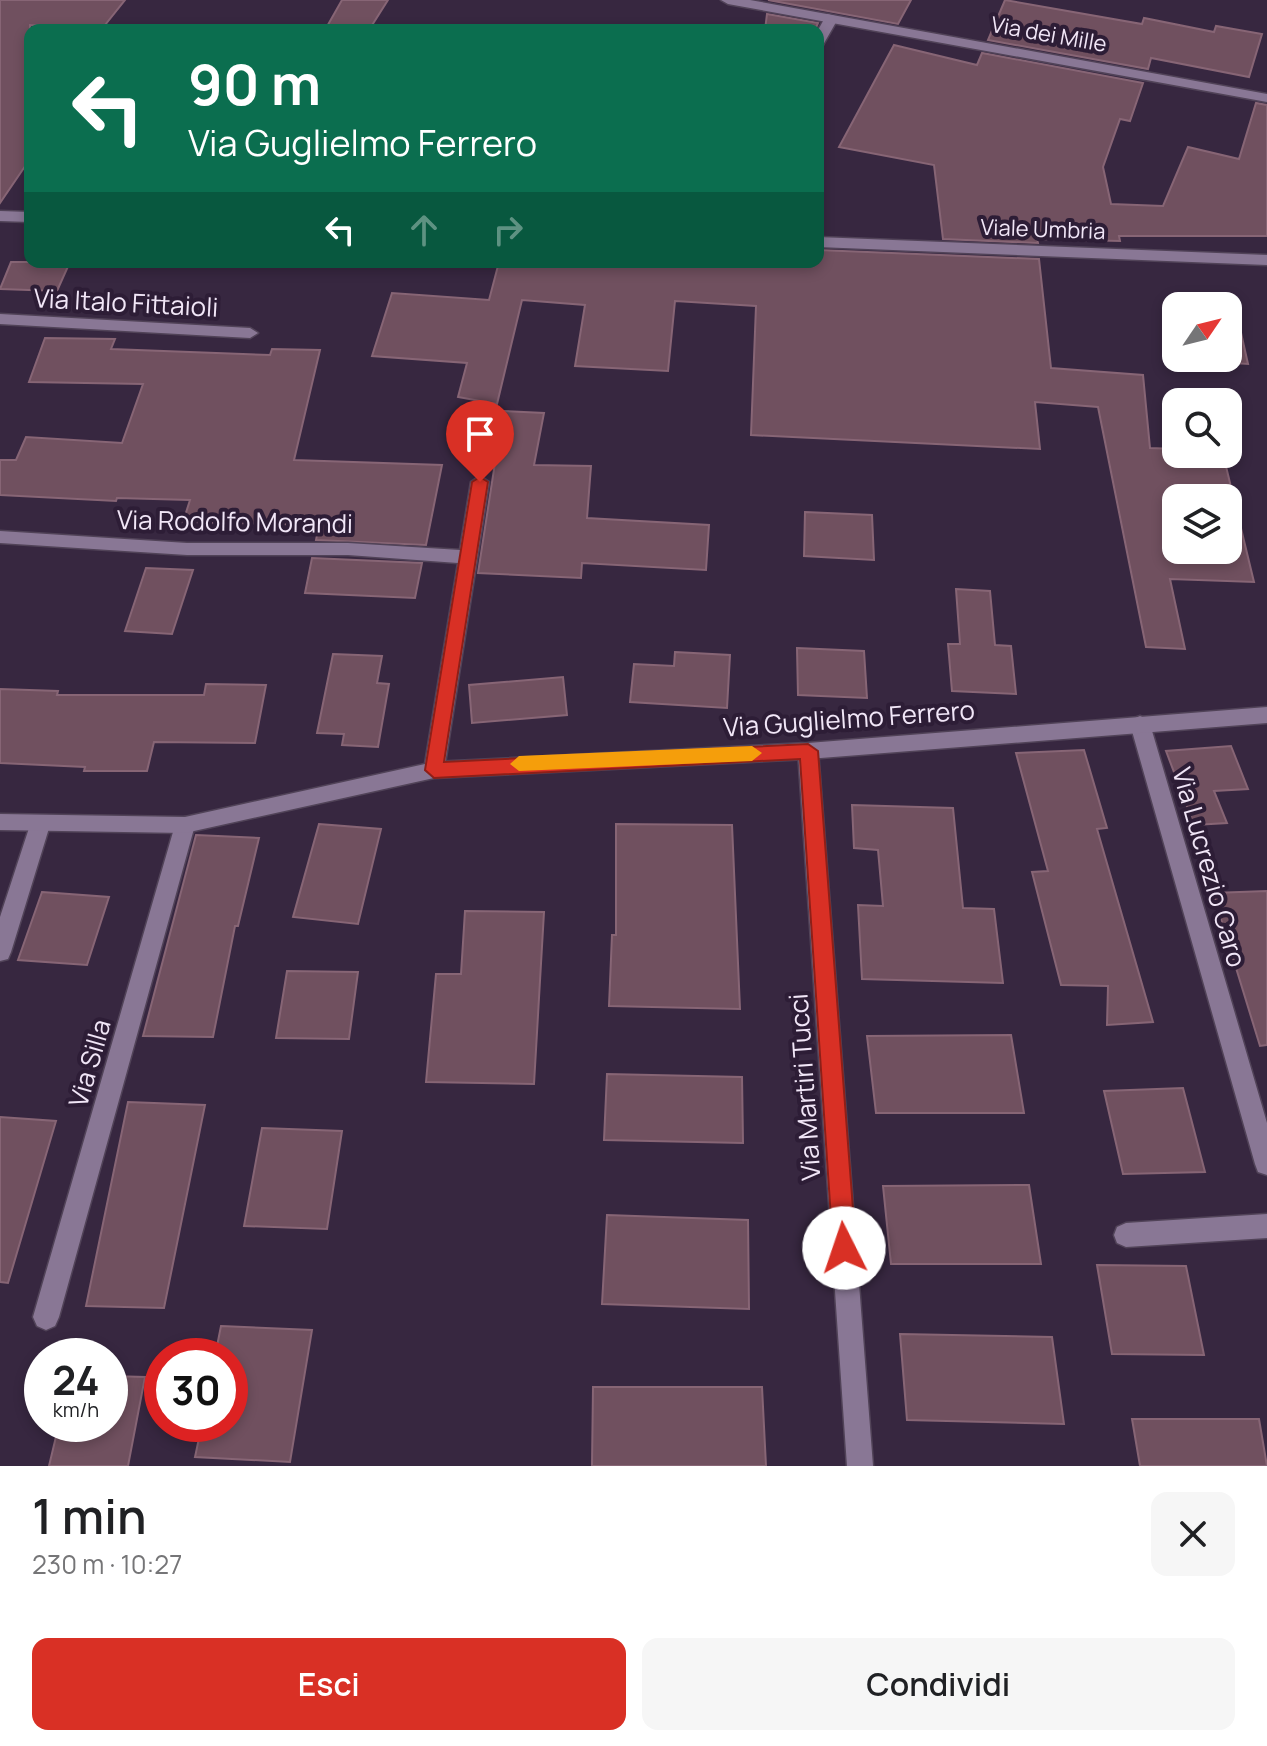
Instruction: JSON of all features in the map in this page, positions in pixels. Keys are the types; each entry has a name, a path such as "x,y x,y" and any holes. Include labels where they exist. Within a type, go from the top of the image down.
{"street":[{"name":"Via dei Mille","path":"728,0 1267,98"},
{"path":"824,31 832,17"},
{"path":"2,220 24,218"},
{"name":"Viale Umbria","path":"824,242 1267,260"},
{"name":"Via Italo Fittaioli","path":"0,319 250,333"},
{"path":"434,770 480,482"},
{"name":"Via Rodolfo Morandi","path":"0,537 187,549 348,549 468,557"},
{"name":"Via Guglielmo Ferrero","path":"0,822 185,825 434,770 808,751 1267,715"},
{"name":"Via Lucrezio Caro","path":"1140,724 1267,1164"},
{"name":"Via Martiri Tucci","path":"808,751 860,1466"},
{"path":"0,952 40,825"},
{"name":"Via Silla","path":"46,1317 185,825"},
{"path":"1126,1235 1267,1226"}],"building":[{"path":"0,0 125,0 106,24 24,24 24,168 0,203"},
{"path":"342,0 388,0 373,24 328,24"},
{"path":"768,0 911,0 898,24"},
{"path":"1005,0 1142,24 1144,18 1214,32 1216,26 1262,34 1249,77 1151,58 1148,69 988,40"},
{"path":"767,14 818,23 818,24 766,24"},
{"path":"894,45 977,65 982,53 1143,83 1130,121 1120,119 1103,167 1111,204 1163,206 1188,147 1239,159 1256,103 1267,105 1267,236 1119,236 1120,241 1037,239 1038,243 943,239 934,165 839,147"},
{"path":"824,250 1039,259 1051,368 1143,375 1150,448 1162,448 1162,468 1226,468 1230,484 1162,484 1162,564 1242,564 1242,532 1254,582 1170,579 1185,649 1146,647 1098,407 1035,402 1040,449 751,435 756,306 675,301 668,371 575,366 585,305 522,300 497,404 458,397 467,363 372,356 392,293 489,300 497,268 824,268"},
{"path":"11,262 24,262 24,268 67,268 57,291 0,289"},
{"path":"1242,337 1248,364 1242,364"},
{"path":"45,338 115,339 111,349 270,355 272,349 320,350 294,460 442,465 426,545 316,540 319,525 183,522 190,500 117,498 116,501 0,495 0,460 16,460 26,437 122,443 143,384 29,382"},
{"path":"503,411 544,413 534,465 591,466 587,518 709,525 706,570 582,563 581,578 478,573"},
{"path":"805,512 872,515 874,560 804,556"},
{"path":"312,558 422,563 415,598 305,593"},
{"path":"146,568 193,570 172,634 125,631"},
{"path":"956,589 990,591 995,645 1011,646 1016,694 952,691 948,644 960,644"},
{"path":"797,648 864,651 867,698 798,695"},
{"path":"675,652 730,655 727,708 630,702 634,664 674,666"},
{"path":"333,654 382,656 377,683 389,684 378,747 342,745 344,734 317,733"},
{"path":"563,677 567,715 472,723 469,685"},
{"path":"206,684 266,685 255,743 154,742 147,771 84,771 85,767 0,763 0,689 58,691 57,695 204,695"},
{"path":"1231,746 1248,789 1214,791 1227,823 1194,825 1166,751"},
{"path":"1084,750 1107,828 1097,829 1153,1022 1107,1025 1108,986 1061,985 1032,872 1048,871 1016,753"},
{"path":"852,805 953,808 963,908 994,909 1003,983 862,979 858,905 883,906 878,850 854,848"},
{"path":"319,824 381,829 358,924 293,917"},
{"path":"616,824 732,825 740,1009 609,1006 612,935 616,935"},
{"path":"196,835 259,838 238,926 235,926 213,1037 143,1036"},
{"path":"1267,891 1267,1045 1260,1046 1213,893"},
{"path":"42,892 109,897 87,965 18,960"},
{"path":"465,911 544,912 534,1084 426,1082 436,974 461,974"},
{"path":"287,971 358,972 349,1039 276,1038"},
{"path":"1011,1035 1024,1113 876,1113 867,1036"},
{"path":"607,1074 742,1077 743,1143 604,1140"},
{"path":"1183,1088 1205,1172 1123,1174 1104,1091"},
{"path":"128,1102 205,1105 164,1308 86,1306"},
{"path":"0,1117 56,1121 8,1283 0,1282"},
{"path":"262,1128 342,1131 327,1229 244,1226"},
{"path":"1029,1185 1041,1264 891,1264 883,1186"},
{"path":"607,1215 748,1220 749,1309 602,1304"},
{"path":"1097,1265 1186,1266 1204,1355 1112,1354"},
{"path":"221,1326 312,1330 290,1462 195,1457 198,1442 248,1442 248,1338 219,1338"},
{"path":"900,1334 1052,1337 1064,1424 907,1420"},
{"path":"128,1377 144,1377 128,1466 49,1466 55,1442 128,1442"},
{"path":"593,1387 762,1387 766,1466 592,1466"},
{"path":"1132,1419 1259,1419 1267,1466 1140,1466"}],"slow traffic":[{"path":"519,764 752,753"}],"route":[{"path":"480,482 434,770 503,764 808,751 844,1248"}]}
